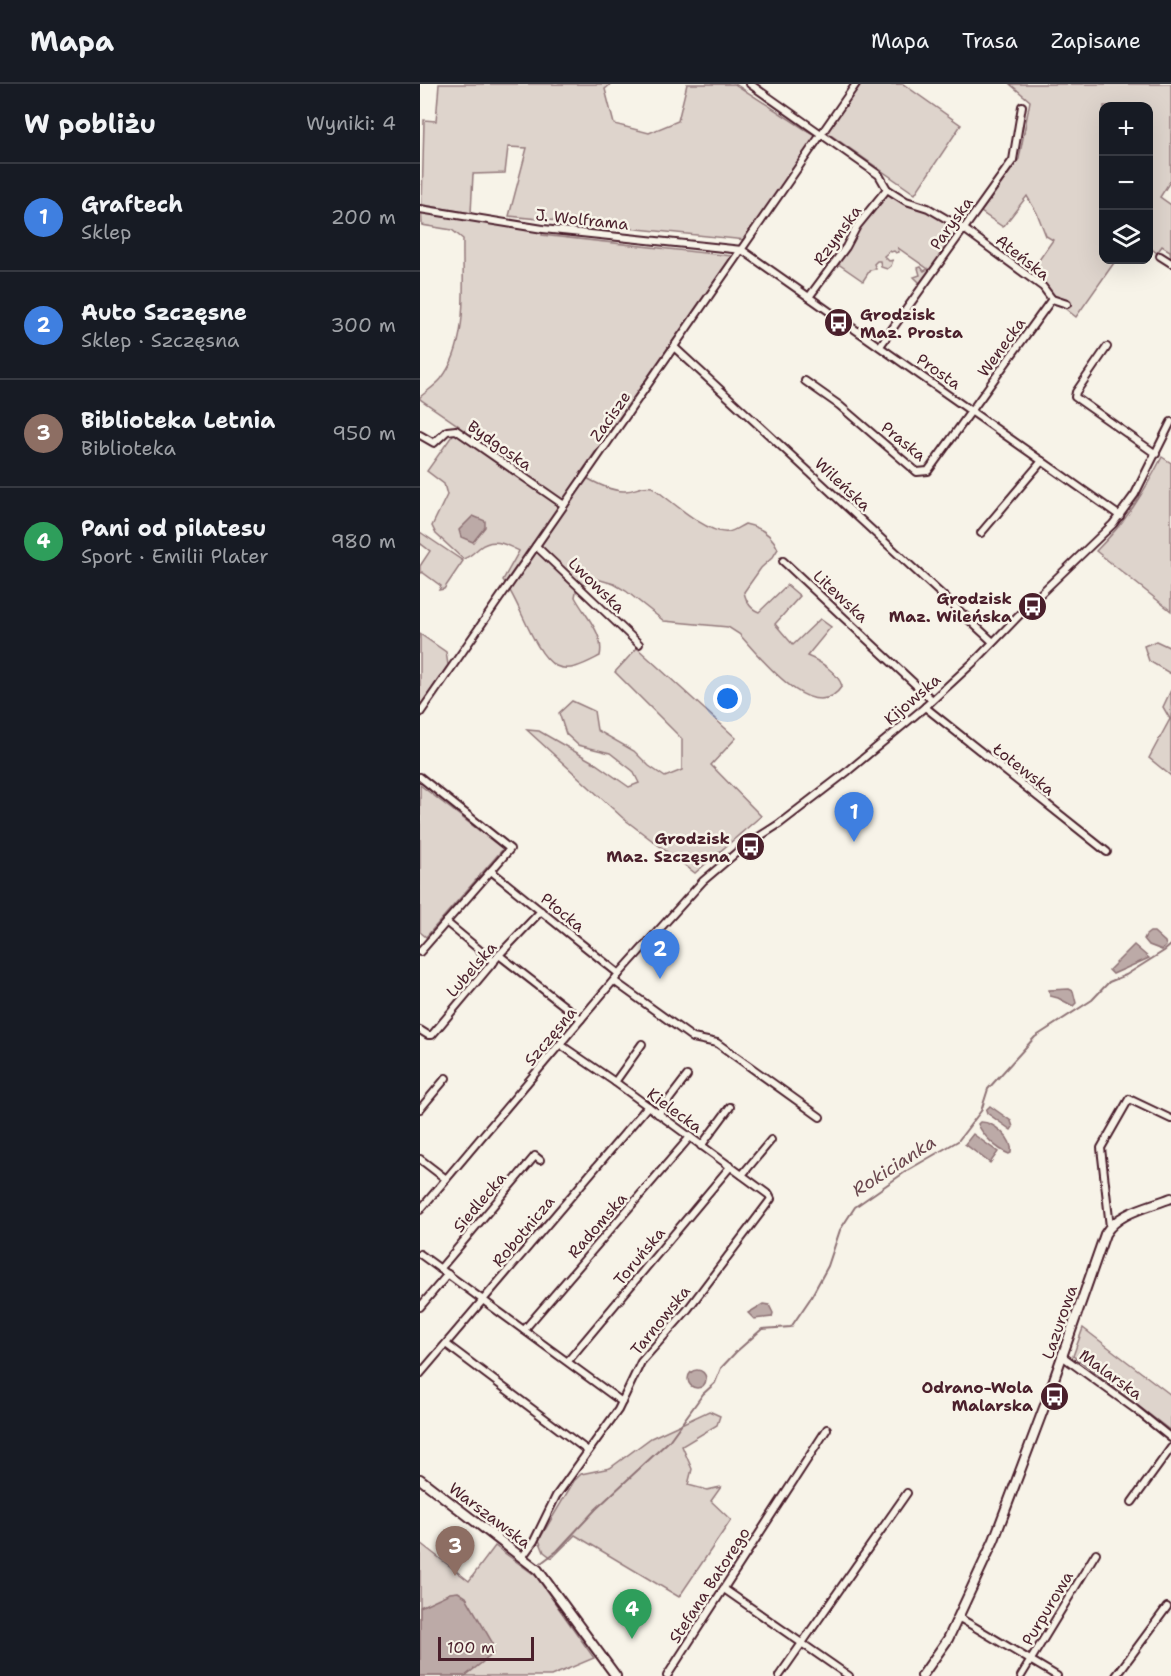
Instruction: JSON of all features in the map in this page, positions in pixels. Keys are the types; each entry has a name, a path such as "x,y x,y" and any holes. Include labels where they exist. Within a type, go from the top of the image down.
{"street":[{"path":"750,84 879,175 887,189"},
{"name":"Zacisze","path":"420,713 856,84"},
{"name":"Paryska","path":"880,346 1013,160 1022,106"},
{"name":"Ateńska","path":"887,189 906,201 928,208 964,229 1042,287 1052,299 1067,304"},
{"name":"Rzymska","path":"809,297 846,247 857,226 887,189"},
{"name":"J. Wolframa","path":"420,209 543,229 742,250"},
{"name":"Prosta","path":"742,250 1120,516"},
{"path":"1160,256 1171,263"},
{"name":"Wenecka","path":"972,411 1052,299"},
{"name":"Wileńska","path":"675,347 993,642"},
{"path":"1107,347 1076,392 1075,397 1156,454"},
{"name":"Praska","path":"805,381 839,405 917,472 928,471 972,411"},
{"name":"Kijowska","path":"703,881 744,847 779,824 848,771 925,707 993,642 1120,516 1135,495 1171,422"},
{"name":"Bydgoska","path":"420,435 434,443 447,431 456,430 564,505"},
{"path":"981,533 1042,461"},
{"name":"Lwowska","path":"536,546 639,644"},
{"name":"Litewska","path":"783,561 932,700"},
{"name":"Łotewska","path":"925,707 1107,852"},
{"path":"420,777 510,849 420,952"},
{"name":"Płocka","path":"491,871 619,974"},
{"name":"Szczęsna","path":"420,1210 619,974 703,881"},
{"name":"Lubelska","path":"420,1030 432,1035 499,955 541,911"},
{"path":"446,922 494,962"},
{"path":"499,955 581,1019"},
{"path":"614,981 693,1038 717,1043 820,1117"},
{"path":"615,1082 642,1044"},
{"name":"Kielecka","path":"561,1045 770,1195 771,1199"},
{"path":"658,1114 687,1076"},
{"path":"420,1109 446,1078"},
{"path":"1171,1119 1129,1099 1101,1148 1110,1227 1130,1214 1171,1198"},
{"name":"Robotnicza","path":"420,1374 648,1106"},
{"path":"701,1146 730,1107"},
{"name":"Radomska","path":"525,1330 690,1137"},
{"path":"742,1175 771,1140"},
{"name":"Siedlecka","path":"440,1269 535,1156 540,1160"},
{"path":"420,1159 446,1179"},
{"name":"Toruńska","path":"568,1361 730,1167"},
{"name":"Tarnowska","path":"523,1556 534,1541 556,1496 617,1412 646,1356 688,1309 771,1199"},
{"name":"Lazurowa","path":"922,1676 943,1647 957,1620 1010,1502 1102,1241 1110,1227"},
{"path":"420,1254 622,1402"},
{"path":"420,1307 448,1274"},
{"path":"446,1344 588,1451"},
{"name":"Malarska","path":"1062,1356 1171,1438"},
{"name":"Stefana Batorego","path":"667,1676 827,1428"},
{"path":"1132,1502 1171,1448"},
{"name":"Warszawska","path":"420,1479 523,1556 543,1575 616,1676"},
{"path":"778,1676 907,1493"},
{"name":"Purpurowa","path":"1021,1676 1096,1553"},
{"path":"724,1589 849,1676"},
{"path":"1116,1676 1167,1607"},
{"path":"957,1620 1056,1676"}],"shaded area":[{"path":"439,84 611,84 605,89 614,124 649,133 678,121 687,84 735,84 817,137 746,240 509,216 527,148 508,147 505,173 473,174 471,213 422,205 424,120 436,121"},
{"path":"857,84 903,84 961,125 915,194 825,131"},
{"path":"1010,84 1171,84 1171,180 1160,197 1171,205 1171,258 1170,251 1162,246 1157,253 1153,250 1153,102 1099,102 1099,264 1113,264 1076,317 1062,306 1032,270 1053,240 1046,236 1027,196 1003,227 981,212 1019,159 1030,101"},
{"path":"890,193 956,225 956,235 918,285 919,282 914,277 920,275 918,268 921,267 924,271 928,269 898,248 899,252 890,251 884,256 889,261 893,260 891,266 887,269 881,267 880,261 877,261 874,264 876,269 870,270 863,281 837,263 869,214"},
{"path":"421,209 543,229 542,235 732,256 580,474 601,486 618,491 652,487 710,528 728,532 745,524 756,527 769,535 778,549 744,592 746,598 751,607 759,612 787,585 800,596 775,624 793,645 820,619 831,627 807,656 828,668 840,681 842,686 830,697 817,699 802,694 787,684 739,634 728,627 664,621 626,591 614,584 597,579 577,587 575,597 600,640 600,656 573,667 556,666 541,651 503,580 519,551 494,542 484,545 463,559 436,534 432,526 447,495 444,484 427,471 459,426 420,397 441,379 457,348 462,312 463,239 452,230 422,225"},
{"path":"1162,457 1171,463 1171,611 1096,551 1117,529 1133,507"},
{"path":"473,516 485,521 485,527 473,542 461,537 459,530"},
{"path":"420,532 463,561 444,589 439,590 441,586 422,572 420,574 420,566 430,551 421,544 420,546"},
{"path":"420,634 446,652 448,665 420,706"},
{"path":"1156,641 1171,648 1171,674 1149,661 1144,646"},
{"path":"637,648 736,738 711,765 761,816 695,873 624,819 527,730 539,731 593,762 629,787 639,783 633,771 610,753 578,745 566,734 559,713 572,701 594,711 597,730 634,751 649,766 665,777 682,770 682,739 615,672"},
{"path":"1171,690 1171,776 1149,758 1170,719 1163,707"},
{"path":"420,785 503,849 426,937 420,932"},
{"path":"1150,932 1154,932 1165,942 1166,946 1162,950 1149,945 1144,939"},
{"path":"1134,945 1149,958 1113,974 1109,970"},
{"path":"1069,989 1073,991 1076,1003 1073,1006 1050,996 1049,990"},
{"path":"990,1106 1011,1121 1013,1127 1011,1130 987,1113 986,1110"},
{"path":"980,1122 991,1124 1002,1132 1009,1142 1011,1153 1004,1152 991,1142 980,1129 978,1124"},
{"path":"973,1134 998,1152 990,1163 965,1144"},
{"path":"763,1304 769,1305 773,1313 772,1317 754,1319 748,1313"},
{"path":"1083,1328 1171,1395 1171,1431 1073,1356"},
{"path":"697,1370 703,1373 706,1379 703,1385 697,1388 691,1385 688,1379 691,1373"},
{"path":"709,1411 720,1416 717,1425 682,1446 692,1469 688,1485 707,1490 721,1487 711,1501 731,1520 679,1597 575,1535 552,1558 544,1552 539,1540 574,1481 581,1474 610,1468 651,1438"},
{"path":"420,1543 469,1581 495,1546 536,1576 594,1658 551,1676 420,1676"},
{"path":"458,1592 466,1597 492,1642 493,1654 465,1676 420,1676 420,1607 450,1593"}],"waterway":[{"name":"Rokicianka","path":"541,1563 557,1551 596,1509 669,1441 703,1394 715,1383 721,1368 736,1352 762,1329 791,1327 828,1266 840,1230 855,1207 908,1170 958,1141 981,1111 988,1089 1035,1037 1092,1000 1109,982 1126,975 1171,945"}],"place":[{"name":"Grodzisk Maz. Prosta","path":"839,323"},
{"name":"Grodzisk Maz. Wileńska","path":"1033,607"},
{"name":"Graftech","path":"854,842"},
{"name":"Grodzisk Maz. Szczęsna","path":"751,847"},
{"name":"Auto Szczęsne","path":"660,979"},
{"name":"Odrano-Wola Malarska","path":"1054,1396"},
{"name":"Biblioteka Letnia","path":"455,1576"},
{"name":"Pani od pilatesu","path":"632,1639"}]}
